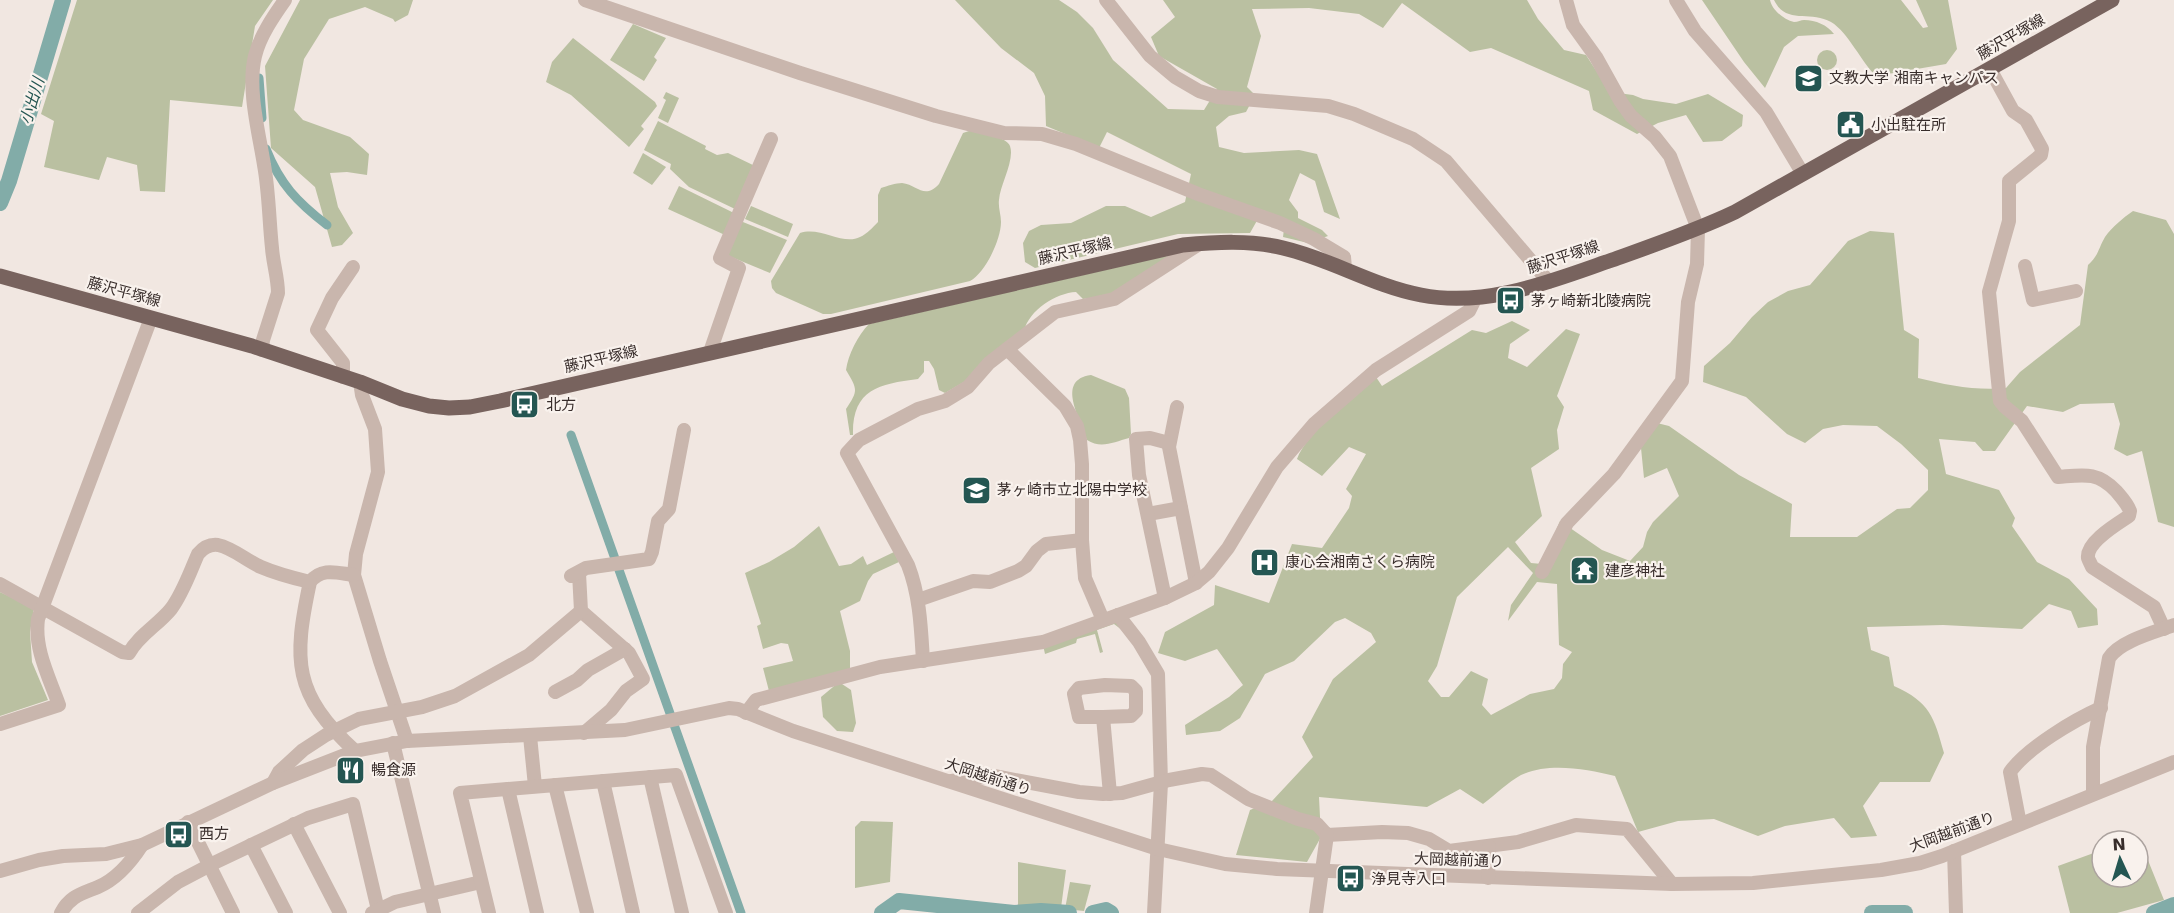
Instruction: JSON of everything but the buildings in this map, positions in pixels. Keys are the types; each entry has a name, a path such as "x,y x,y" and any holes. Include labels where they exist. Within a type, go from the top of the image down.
{"main road":[{"name":"藤沢平塚線","path":"0,276 262,350 360,382 402,399 449,408 470,406 1172,247 1199,244 1244,243 1283,248 1345,268 1397,290 1415,294 1476,297 1515,292 1698,230 1735,212 2112,0"}],"street":[{"path":"262,350 278,286 272,251 265,167 258,136 253,72 254,58 259,43 285,0"},
{"path":"585,0 936,116 1004,133 1042,134 1076,144 1306,235 1344,256 1345,268"},
{"path":"1106,0 1150,56 1175,77 1199,91 1218,97 1328,106 1354,114 1413,139 1446,161 1549,282"},
{"path":"1542,572 1567,523 1614,474 1682,381 1688,302 1697,264 1698,230 1670,156 1655,137 1631,116 1621,102 1596,57 1574,25 1566,0"},
{"path":"1676,0 1695,31 1766,112 1803,174"},
{"path":"1990,69 2013,111 2026,120 2042,149 2041,154 2009,181 2009,221 1989,292 2000,400 2022,421 2058,477 2088,474 2099,477 2109,484 2128,505 2129,516 2096,540 2089,550 2088,557 2092,567 2154,607 2169,627 2122,646 2113,651 2109,658 2093,747 2093,794"},
{"path":"710,352 739,268 720,258 771,138"},
{"path":"923,661 918,600 908,565 847,453 860,440 918,409 945,401 968,387 988,363 1054,312 1114,299 1199,244"},
{"path":"2025,266 2033,300 2076,291"},
{"path":"343,377 343,363 316,330 332,298 353,267"},
{"path":"746,712 756,700 856,673 1043,642 1165,598 1196,583 1209,572 1228,548 1277,467 1314,424 1376,370 1469,311 1476,297"},
{"path":"0,724 59,705 38,644 36,632 41,606 151,318"},
{"path":"1006,349 1065,406 1077,426 1082,464 1082,540 1085,578 1103,620"},
{"path":"360,382 362,395 375,429 378,472 356,554 354,575 397,712 400,742 434,913"},
{"path":"1177,406 1169,443 1196,583"},
{"path":"584,733 611,710 626,692 643,679 625,648 581,611 575,574 586,568 649,559 658,521 669,509 684,430"},
{"path":"1165,598 1139,475 1136,439 1150,438 1169,443"},
{"path":"1148,514 1181,507"},
{"path":"918,600 973,581 990,582 1018,571 1026,566 1037,551 1046,544 1082,540"},
{"path":"0,584 122,652 129,652 134,644 170,610 181,594 202,549 219,545 260,566 310,582"},
{"path":"354,575 328,571 321,573 310,582 300,625 302,672 309,695 334,731 355,751"},
{"path":"273,783 279,772 303,750 334,731 359,719 397,712 454,696 474,687 529,655 581,611"},
{"path":"1118,615 1139,642 1158,674 1161,783 1154,913"},
{"path":"555,692 625,648"},
{"path":"1131,686 1136,691 1136,711 1131,716 1103,717 1079,717 1074,694 1079,687 1131,686"},
{"name":"大岡越前通り","path":"0,871 39,860 63,856 106,854 141,845 273,783 355,751 400,742 625,730 729,708 746,712 793,731 1158,849 1224,864 1277,869 1488,878 1671,884 1753,883 1881,870 1920,863 1954,851 2174,762"},
{"path":"2020,824 2010,772 2014,766 2080,717 2101,708"},
{"path":"1103,717 1110,794"},
{"path":"530,736 536,786"},
{"path":"949,782 994,776 1078,792 1110,794 1169,780 1202,774 1211,775 1248,799 1317,824 1327,835"},
{"path":"489,913 460,793 676,775 726,913"},
{"path":"650,777 682,913"},
{"path":"603,781 633,913"},
{"path":"555,785 586,913"},
{"path":"508,789 537,913"},
{"path":"138,913 178,882 209,866 294,824 353,804 375,911 395,902 482,882"},
{"path":"188,822 230,912"},
{"path":"294,824 340,913"},
{"path":"1327,835 1408,833 1429,839 1449,851 1518,842 1576,825 1627,829 1671,884"},
{"path":"1316,913 1327,835"},
{"path":"61,913 74,896 99,887 127,866 141,845"},
{"path":"251,845 286,913"},
{"path":"1488,878 1489,846"},
{"path":"1954,851 1956,913"}],"green space":[{"path":"77,0 273,0 255,26 242,107 170,100 165,192 140,191 137,165 107,157 99,180 44,167 54,121 41,114"},
{"path":"300,0 413,0 408,15 395,22 365,7 329,19 304,59 294,110 303,120 350,137 369,154 367,175 347,172 330,173 338,207 353,233 342,245 332,247 315,187 271,148 265,66"},
{"path":"955,0 1059,0 1077,12 1093,28 1113,60 1168,109 1204,110 1217,89 1159,56 1151,37 1175,17 1163,0 1527,0 1538,19 1564,50 1586,55 1610,92 1676,104 1708,94 1743,115 1742,126 1722,141 1703,142 1686,115 1658,123 1637,134 1593,110 1589,91 1491,48 1470,52 1402,3 1383,28 1359,14 1309,8 1252,9 1261,36 1247,87 1255,95 1246,112 1229,116 1216,127 1219,147 1244,153 1299,150 1317,154 1340,219 1324,212 1315,181 1300,173 1289,200 1298,212 1298,218 1322,230 1328,236 1308,243 1283,237 1285,221 1263,210 1250,233 1178,234 1035,268 1025,262 1023,243 1029,231 1041,225 1071,223 1106,206 1125,206 1151,217 1185,202 1191,174 1107,132 1099,148 1046,126 1045,96 1034,73 1001,48"},
{"path":"1702,0 1770,0 1776,11 1786,19 1794,22 1808,20 1817,22 1834,34 1798,36 1784,47 1765,88 1744,62"},
{"path":"1774,0 1901,0 1923,28 1928,27 1916,0 1948,0 1957,49 1946,64 1876,76 1843,33 1831,22 1815,17 1792,15 1779,8"},
{"path":"633,24 666,38 654,57 657,60 644,81 610,60"},
{"path":"573,38 655,102 657,106 641,126 644,129 629,147 571,95 546,82 552,62"},
{"path":"1827,50 1834,53 1837,60 1834,67 1827,70 1820,67 1817,60 1820,53"},
{"path":"666,92 679,98 668,123 658,118 666,100 663,98"},
{"path":"658,121 706,146 705,149 717,155 728,153 755,166 735,209 689,187 670,169 671,164 644,150"},
{"path":"969,131 985,133 1004,140 1010,146 1011,152 999,200 1001,222 998,238 986,264 976,277 970,281 831,314 823,314 776,293 771,281 800,233 816,232 846,239 863,236 878,222 878,195 881,188 902,183 925,191 934,189 939,184 963,133"},
{"path":"643,153 666,167 652,185 633,173"},
{"path":"679,186 734,213 725,235 668,209"},
{"path":"751,206 793,224 788,237 745,219"},
{"path":"2133,211 2166,220 2174,234 2174,527 2158,522 2142,451 2127,456 2114,449 2120,424 2114,403 2080,404 2063,412 2027,406 1995,451 1983,451 1975,442 1939,439 1946,474 1999,490 2015,518 2012,526 2037,562 2069,579 2097,609 2098,625 2078,628 2071,611 2049,604 2022,629 1943,625 1867,627 1871,650 1889,657 1894,686 1916,698 1929,712 1944,753 1930,782 1880,782 1863,806 1877,836 1851,838 1834,818 1785,826 1758,836 1714,819 1678,821 1638,832 1615,776 1580,769 1555,768 1521,775 1483,804 1460,789 1427,807 1319,797 1321,837 1307,862 1236,855 1250,810 1272,801 1313,757 1302,737 1333,679 1376,642 1371,633 1345,618 1335,622 1294,661 1265,674 1240,718 1220,731 1186,735 1185,725 1229,697 1243,685 1217,649 1185,661 1158,653 1165,632 1214,605 1215,585 1269,603 1292,544 1322,548 1349,508 1352,496 1346,489 1366,454 1349,447 1322,476 1297,459 1320,426 1376,377 1382,386 1472,330 1486,333 1512,321 1530,330 1510,344 1508,358 1527,367 1566,329 1580,334 1557,396 1564,407 1557,430 1559,449 1531,468 1542,516 1515,542 1531,563 1542,564 1560,521 1602,550 1630,561 1643,547 1647,532 1653,522 1679,496 1667,468 1644,478 1641,448 1657,423 1669,426 1739,475 1792,504 1790,537 1857,537 1897,509 1910,508 1928,490 1928,470 1901,444 1877,426 1843,425 1823,429 1805,443 1787,434 1746,397 1703,382 1704,366 1730,343 1768,302 1788,291 1810,285 1848,241 1870,231 1894,233 1904,330 1919,339 1918,378 1962,387 2006,388 2020,372 2080,325 2088,265 2108,233","holes":["1508,547 1533,573 1511,605 1508,621 1537,582 1557,584 1559,645 1572,652 1563,664 1562,678 1554,689 1530,694 1491,715 1482,705 1488,679 1471,671 1449,697 1441,697 1428,681 1437,666 1457,597"]},
{"path":"738,220 787,240 770,273 724,254"},
{"path":"1165,256 1170,257 1118,294 1083,299 1076,292 1052,299 1031,316 1024,331 969,379 945,393 939,390 934,369 929,361 924,361 924,372 918,379 880,387 863,399 857,408 853,435 850,435 846,409 855,390 846,370 854,346 869,324"},
{"path":"1091,375 1125,389 1129,398 1131,434 1129,438 1102,444 1087,440 1076,412 1072,392 1074,384 1080,378"},
{"path":"819,526 839,566 851,564 863,556 867,565 894,552 899,562 873,574 860,601 840,611 850,651 850,669 769,691 763,668 793,661 788,644 781,643 763,649 757,626 761,624 745,573 794,547"},
{"path":"0,592 34,608 30,632 32,662 48,700 0,716"},
{"path":"1117,620 1122,630 1114,624 1097,630 1103,652 1100,653 1095,634 1077,639 1076,643 1045,654 1043,645"},
{"path":"839,682 851,690 856,723 853,732 837,731 823,717 821,697"},
{"path":"861,821 893,822 890,882 855,888 855,827"},
{"path":"2090,854 2090,889 2150,889 2150,865 2164,900 2117,913 2070,913 2058,866"},
{"path":"1018,862 1066,870 1061,908 1032,906 1018,908"},
{"path":"1070,882 1091,885 1084,911 1065,909"}],"waterway":[{"name":"小出川","path":"0,203 9,181 63,0"},
{"path":"259,78 262,118"},
{"path":"266,149 290,192 327,225"},
{"path":"571,435 741,913"},
{"path":"882,913 899,901 1014,913 1041,911 1069,913"},
{"path":"2154,913 2174,905"},
{"path":"1093,913 1106,910 1111,913"},
{"path":"1872,913 1905,913"}],"place":[{"name":"文教大学 湘南キャンパス","path":"1808,78"},
{"name":"小出駐在所","path":"1850,125"},
{"name":"茅ヶ崎新北陵病院","path":"1510,301"},
{"name":"北方","path":"525,405"},
{"name":"茅ヶ崎市立北陽中学校","path":"976,490"},
{"name":"康心会湘南さくら病院","path":"1264,562"},
{"name":"建彦神社","path":"1584,571"},
{"name":"暢食源","path":"350,770"},
{"name":"西方","path":"178,834"},
{"name":"浄見寺入口","path":"1350,879"}]}
